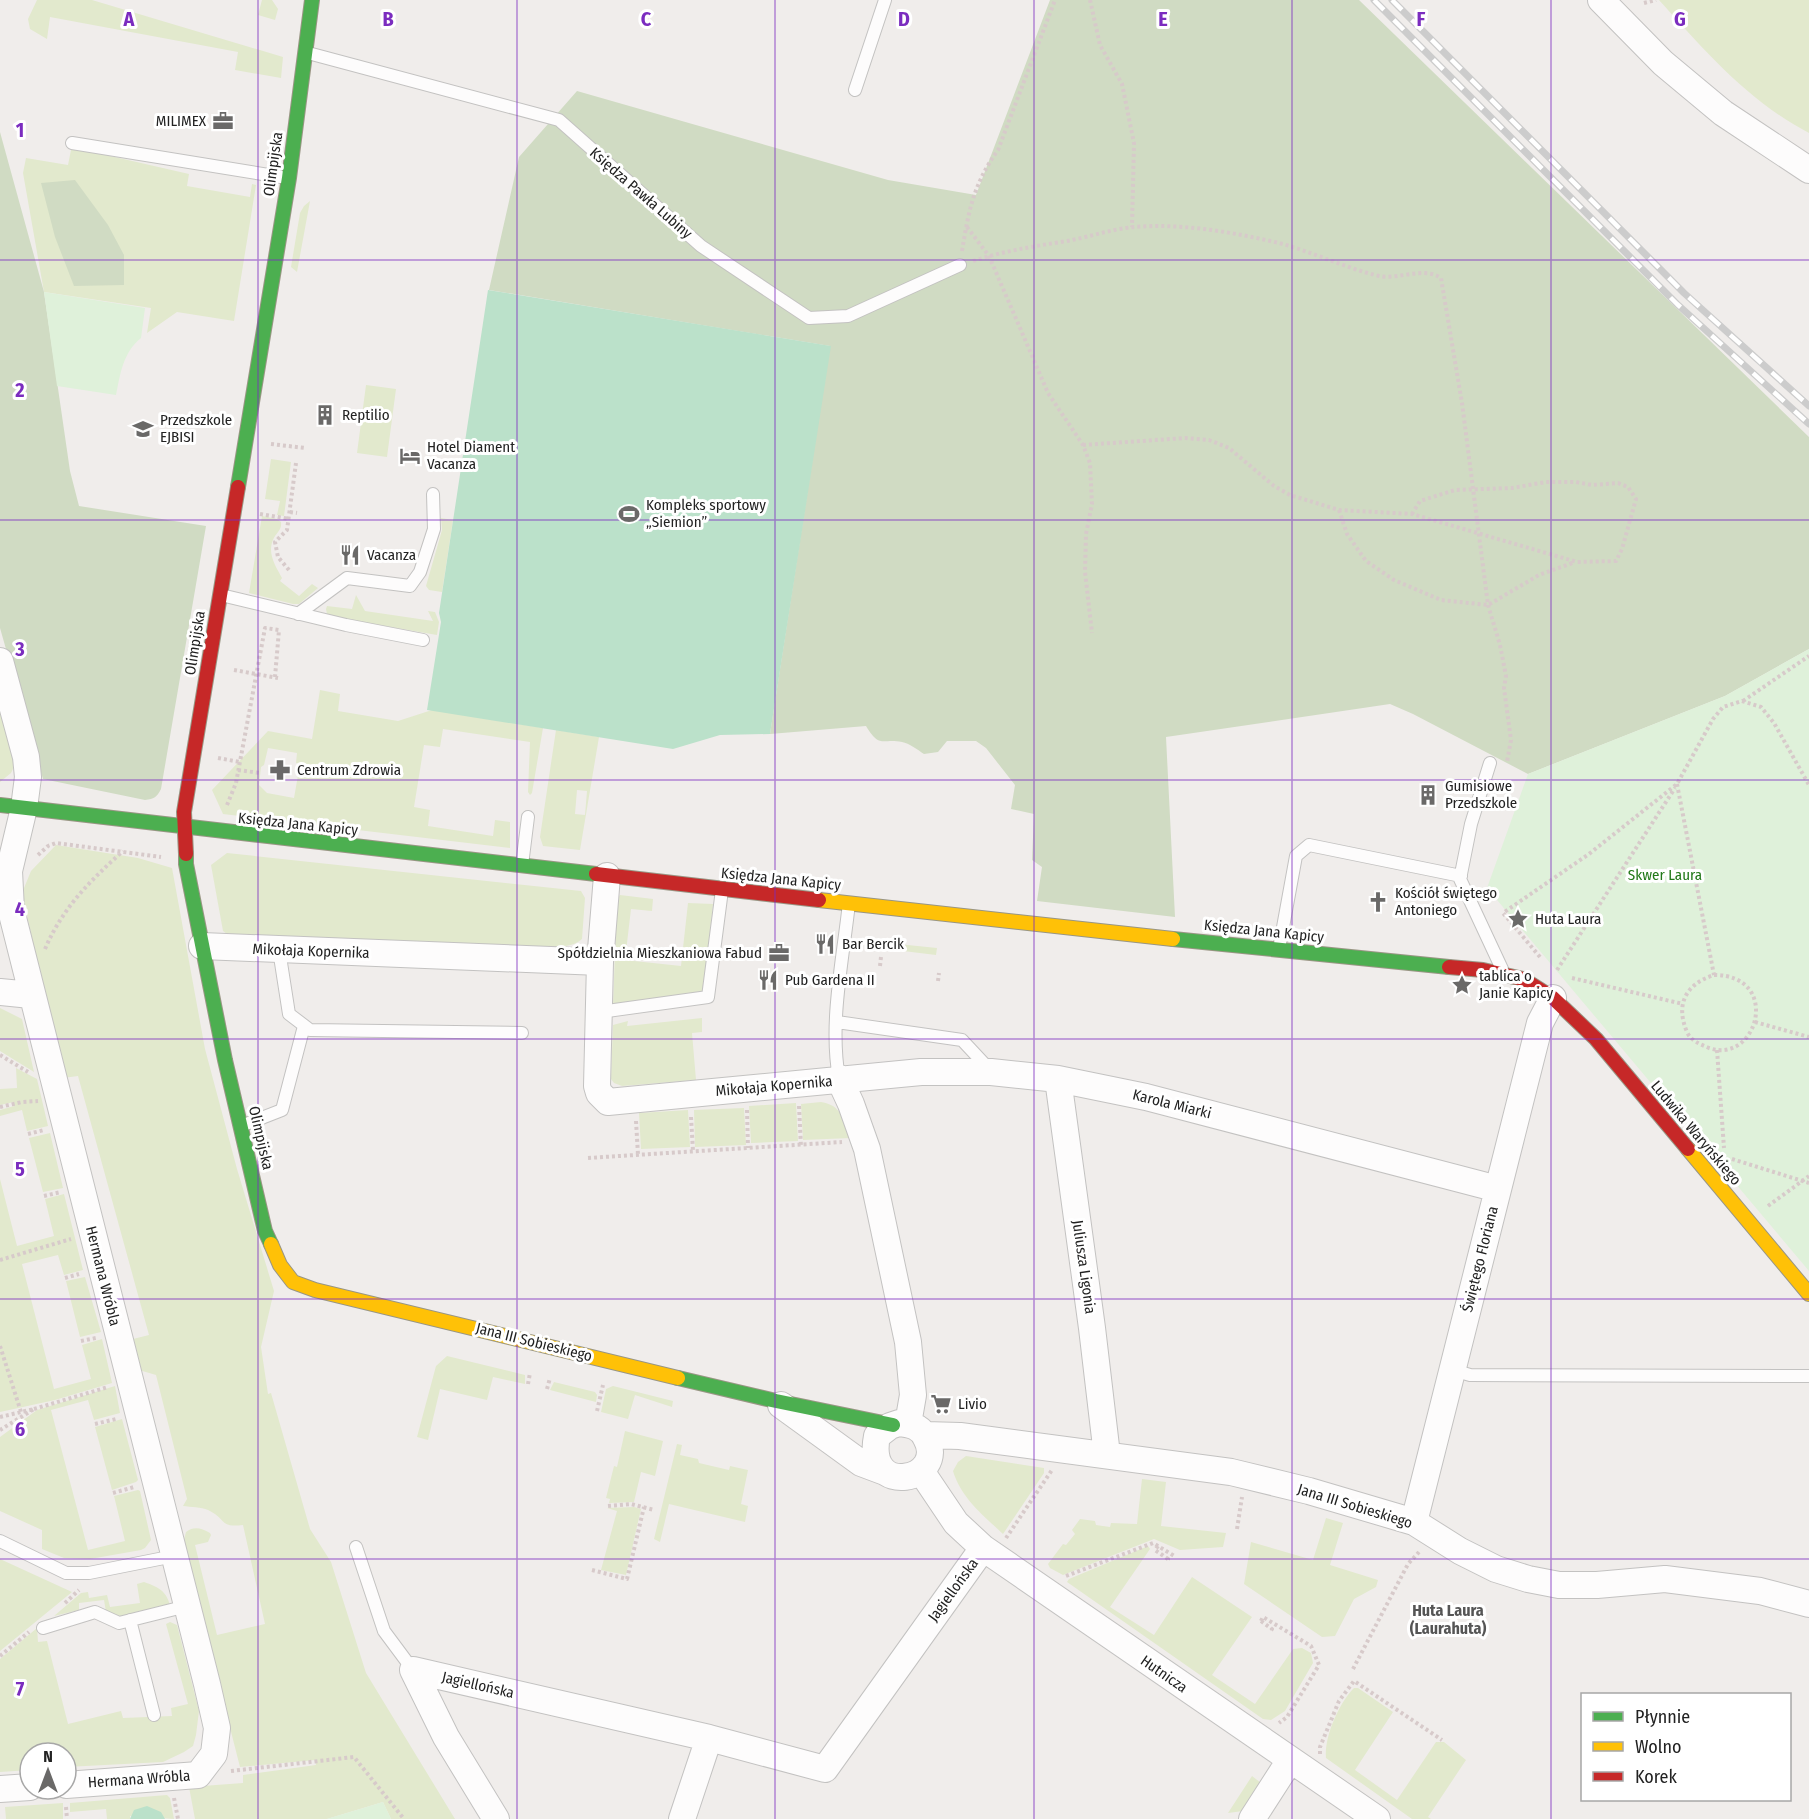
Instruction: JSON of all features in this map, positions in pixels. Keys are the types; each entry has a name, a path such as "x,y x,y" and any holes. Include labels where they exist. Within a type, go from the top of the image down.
{"street":[{"name":"Olimpijska","path":"293,1282 280,1265 265,1231 202,946 186,864 184,827 188,786 289,178 307,53 312,0"},
{"path":"1601,0 1663,63 1723,114 1809,170"},
{"name":"Hermana Wróbla","path":"0,661 26,757 28,777 12,807 9,871 11,910 217,1728 214,1754 198,1775 78,1784"},
{"name":"Księdza Jana Kapicy","path":"12,807 1054,927 1483,970 1554,986"},
{"name":"Mikołaja Kopernika","path":"607,876 600,962 597,1086 599,1093 608,1102 838,1078 851,1104 867,1149 908,1342 913,1395 909,1428"},
{"name":"Mikołaja Kopernika","path":"202,946 600,962"},
{"name":"Świętego Floriana","path":"1414,1522 1540,1023 1554,986"},
{"name":"Ludwika Waryńskiego","path":"1554,986 1809,1294"},
{"path":"0,992 31,995"},
{"name":"Karola Miarki","path":"838,1078 921,1071 991,1072 1058,1079 1146,1097 1498,1190"},
{"name":"Juliusza Ligonia","path":"1058,1079 1107,1455"},
{"name":"Jana III Sobieskiego","path":"293,1282 315,1290 776,1401 909,1428 1231,1472 1414,1522 1460,1551 1496,1569 1528,1579 1560,1585 1597,1585 1665,1579 1760,1591 1809,1604"},
{"name":"Jana III Sobieskiego","path":"776,1401 861,1463 902,1474"},
{"path":"909,1428 929,1444 929,1456 902,1474 878,1464 875,1454 877,1436 909,1428"},
{"name":"Hutnicza","path":"902,1474 941,1517 994,1544 1290,1760 1377,1819"},
{"name":"Jagiellońska","path":"413,1670 709,1737 825,1769 994,1544"},
{"name":"Jagiellońska","path":"413,1670 446,1737 496,1819"},
{"path":"682,1819 709,1737"},
{"path":"1252,1819 1290,1760"},
{"path":"0,1789 18,1788"}],"lane":[{"path":"855,90 885,0"},
{"name":"Księdza Pawła Lubiny","path":"307,53 559,120 701,246 809,318 848,316 960,265"},
{"path":"72,143 289,178"},
{"path":"298,614 347,578 410,586 420,572 434,529 433,494"},
{"path":"220,595 346,626 423,640"},
{"path":"1490,763 1471,824 1460,879 1505,975"},
{"path":"521,866 528,817"},
{"path":"1278,949 1296,856 1309,845 1461,876"},
{"path":"600,1012 708,997 722,889"},
{"path":"838,1078 837,1022 849,903"},
{"path":"279,950 289,1014 310,1030 522,1033"},
{"path":"837,1022 962,1040 991,1072"},
{"path":"241,1126 282,1110 304,1026"},
{"path":"1453,1370 1470,1375 1809,1376"},
{"path":"0,1541 66,1573 88,1573 174,1556"},
{"path":"356,1547 384,1631 413,1670"},
{"path":"43,1628 94,1612 119,1623 187,1606"},
{"path":"130,1620 154,1715"}],"path":[{"path":"1055,0 998,150 985,167 975,190 960,265 1017,248 1132,227 1186,227 1282,244 1381,276 1433,273 1441,278 1462,403 1477,534 1488,605 1500,645 1506,676 1504,688 1511,740 1507,764 1490,763"},
{"path":"1090,0 1100,45 1122,84 1134,143 1132,227"},
{"path":"1644,3 1656,0"},
{"path":"967,226 989,256 1048,393 1083,445 1090,463 1092,504 1086,534 1085,572 1092,633"},
{"path":"1083,445 1185,438 1209,440 1228,448 1274,486 1290,495 1339,510 1412,514 1576,562 1616,561 1622,549 1636,499 1628,488 1618,483 1592,485 1576,482 1546,482 1512,488 1455,490 1420,501 1412,514"},
{"path":"271,444 305,448"},
{"path":"289,570 278,557 275,542 287,530 296,463"},
{"path":"1339,510 1347,534 1366,561 1394,580 1441,600 1488,605 1539,575 1576,562"},
{"path":"290,512 297,513"},
{"path":"263,514 289,519"},
{"path":"223,814 236,783 257,674 265,628 279,630 277,677 257,674 232,669"},
{"path":"1554,986 1722,707 1742,701 1809,656"},
{"path":"1742,701 1761,707 1774,723 1809,785"},
{"path":"217,758 240,762"},
{"path":"238,770 260,773"},
{"path":"1547,965 1503,913 1589,854 1677,784"},
{"path":"1677,784 1714,975"},
{"path":"36,857 48,846 56,843 157,856 164,859"},
{"path":"41,958 56,924 88,883 123,851"},
{"path":"880,966 882,957"},
{"path":"938,981 939,973"},
{"path":"1714,975 1734,977 1749,987 1755,1004 1755,1022 1744,1040 1736,1046 1727,1050 1717,1050 1699,1044 1689,1036 1682,1017 1683,1004 1687,993 1703,979 1714,975"},
{"path":"1566,976 1683,1004"},
{"path":"1755,1022 1809,1037"},
{"path":"1717,1050 1724,1157 1809,1183"},
{"path":"0,1055 30,1073"},
{"path":"798,1101 800,1145"},
{"path":"0,1107 22,1102"},
{"path":"747,1104 748,1149"},
{"path":"690,1107 693,1152"},
{"path":"636,1120 638,1156"},
{"path":"28,1134 50,1128"},
{"path":"588,1158 844,1142"},
{"path":"1765,1208 1809,1176"},
{"path":"44,1196 64,1191"},
{"path":"0,1260 78,1238"},
{"path":"65,1278 86,1272"},
{"path":"81,1341 103,1336"},
{"path":"0,1346 21,1412"},
{"path":"528,1384 530,1373"},
{"path":"547,1389 550,1378"},
{"path":"597,1411 603,1384"},
{"path":"0,1417 115,1385"},
{"path":"0,1430 34,1409"},
{"path":"94,1424 123,1417"},
{"path":"994,1544 1056,1464"},
{"path":"1237,1528 1247,1476"},
{"path":"113,1493 141,1485"},
{"path":"608,1506 631,1504 654,1510"},
{"path":"592,1570 627,1579 644,1507"},
{"path":"1057,1580 1153,1543 1176,1557"},
{"path":"1158,1546 1155,1550 1167,1560"},
{"path":"1353,1669 1408,1564 1423,1547"},
{"path":"1271,1630 1261,1621 1263,1617 1311,1646 1319,1665 1287,1717 1271,1728"},
{"path":"1320,1760 1320,1747 1339,1701 1354,1682 1442,1740"},
{"path":"1403,1715 1413,1723 1412,1725"},
{"path":"198,1775 354,1757 404,1819"}],"green space":[{"path":"37,0 92,0 283,57 281,78 235,70 238,52 50,17 47,39 30,29 28,19"},
{"path":"262,0 272,0 278,9 275,20 258,15"},
{"path":"1050,0 1359,0 1809,437 1809,649 1725,696 1528,774 1390,704 1166,737 1175,917 1037,901 1042,867 1032,860 1034,814 1011,809 1015,785 986,748 976,741 947,741 938,752 924,754 905,743 878,740 866,726 770,734 830,346 489,290 519,157 577,91 888,180 976,195"},
{"path":"1659,0 1809,0 1809,133 1767,106 1728,74"},
{"path":"0,132 44,292 70,471 79,506 206,526 161,789 157,796 151,799 145,800 43,779 0,628"},
{"path":"72,145 189,174 187,186 250,197 252,184 256,185 234,321 177,312 147,333 151,308 44,292 23,173 26,158 68,165"},
{"path":"75,180 108,225 124,255 124,285 74,286 55,237 41,183"},
{"path":"310,201 297,272 291,267 300,213"},
{"name":"Kompleks sportowy „Siemion”","path":"488,290 831,346 770,734 720,735 673,749 427,710 441,622 439,613"},
{"path":"44,292 145,308 141,338 126,357 116,395 57,386"},
{"path":"366,385 396,389 387,457 357,453"},
{"path":"271,459 291,462 284,516 277,515 280,501 265,499"},
{"path":"262,516 281,522 280,530 271,545 273,560 282,578 280,581 299,596 312,584 318,588 299,604 249,593"},
{"path":"441,518 453,520 442,592 429,590 426,586 442,530"},
{"path":"356,595 365,611 433,621 428,611 435,612 439,622 437,635 327,614 327,606 352,609"},
{"name":"Skwer Laura","path":"1809,649 1809,1271 1487,888 1528,774 1725,696"},
{"path":"320,690 340,694 338,711 398,721 432,710 543,728 530,795 528,792 530,742 443,729 440,747 424,745 414,807 430,810 428,826 493,836 495,820 510,822 510,848 223,814 212,790 268,731 312,739","holes":["268,748 297,753 296,763 300,764 294,798 267,793 259,785 261,767 264,765"]},
{"path":"0,698 15,765 11,773 0,782"},
{"path":"556,730 599,737 580,850 543,846 540,837","holes":["577,790 587,791 585,815 575,814"]},
{"path":"56,845 138,858 172,868 205,1049 237,1169 274,1291 261,1347 268,1394 271,1393 310,1529 331,1562 366,1673 455,1819 391,1819 383,1802 327,1819 195,1819 189,1787 243,1783 243,1775 316,1765 315,1760 240,1767 183,1543 186,1532 198,1528 211,1535 208,1542 195,1545 217,1635 265,1624 243,1525 226,1524 208,1510 183,1506 187,1499 156,1375 139,1370 133,1339 149,1335 78,1076 63,1078 22,893 31,871"},
{"path":"227,853 581,891 585,898 582,939 571,945 550,947 237,941 223,931 211,865"},
{"path":"620,895 653,899 652,911 631,909 625,960 681,966 688,903 713,904 704,987 701,993 613,1005 617,899"},
{"path":"888,943 937,948 936,955 887,949"},
{"path":"0,1008 22,1019 34,1072 0,1051"},
{"path":"702,1018 702,1032 692,1033 696,1080 622,1086 611,1079 613,1025 628,1021 627,1026"},
{"path":"16,1068 37,1079 48,1126 27,1131 22,1110 0,1116 0,1110 14,1106 14,1102 0,1105 0,1089 17,1088"},
{"path":"821,1102 838,1110 851,1138 803,1140 801,1104"},
{"path":"796,1103 798,1141 751,1143 749,1106"},
{"path":"744,1108 746,1145 695,1147 694,1110"},
{"path":"688,1110 690,1147 641,1149 639,1113"},
{"path":"50,1133 63,1188 43,1192 29,1138"},
{"path":"0,1179 17,1246 54,1236 45,1199 64,1194 83,1270 64,1275 58,1255 22,1264 54,1389 91,1379 82,1345 102,1339 112,1383 55,1400 0,1412"},
{"path":"85,1277 101,1332 80,1337 66,1281"},
{"path":"447,1356 525,1375 525,1384 493,1377 487,1400 440,1389 428,1440 417,1437 436,1366"},
{"path":"554,1382 595,1392 596,1402 550,1390"},
{"path":"115,1386 120,1413 94,1420 88,1400 51,1410 88,1550 125,1541 114,1496 138,1490 151,1540 141,1550 90,1559 64,1558 42,1549 42,1530 0,1511 0,1437 37,1410"},
{"path":"613,1386 673,1401 672,1407 635,1395 628,1419 601,1412 606,1389"},
{"path":"122,1419 138,1480 112,1490 95,1427"},
{"path":"625,1431 663,1441 655,1476 641,1472 634,1502 609,1503 610,1499 606,1498 614,1466 617,1467"},
{"path":"677,1444 682,1445 680,1455 698,1459 699,1463 729,1470 730,1466 748,1470 741,1504 748,1506 745,1522 669,1504 660,1542 654,1539"},
{"path":"966,1456 1044,1468 1044,1473 1003,1534 973,1506 961,1490 953,1471 958,1462"},
{"path":"1142,1479 1166,1482 1161,1526 1226,1533 1223,1547 1180,1550 1154,1539 1063,1575 1050,1568 1048,1564 1063,1544 1066,1545 1075,1534 1072,1530 1080,1519 1095,1521 1096,1525 1110,1527 1111,1523 1137,1524"},
{"path":"607,1508 641,1509 626,1575 601,1570 617,1511"},
{"path":"1326,1518 1343,1523 1330,1565 1378,1580 1376,1587 1354,1599 1335,1636 1322,1637 1244,1584 1251,1542 1313,1560"},
{"path":"1148,1546 1150,1549 1110,1607 1154,1635 1192,1577 1252,1617 1212,1675 1255,1704 1293,1649 1302,1648 1311,1653 1313,1663 1285,1711 1271,1720 1263,1719 1067,1582 1069,1579"},
{"path":"0,1559 72,1592 0,1651"},
{"path":"144,1582 161,1590 170,1606 127,1618 106,1612 104,1600 79,1603 79,1610 54,1616 81,1593 88,1592 89,1598 107,1595 110,1607 140,1603 137,1584"},
{"path":"170,1622 177,1625 199,1711 193,1746 163,1762 78,1766 78,1741 18,1741 18,1771 0,1772 0,1659 37,1628 38,1642 47,1641 68,1724 121,1711 123,1718 172,1716 171,1708 188,1704 166,1624"},
{"path":"1354,1688 1358,1688 1393,1712 1355,1770 1397,1800 1436,1742 1444,1742 1466,1760 1428,1817 1431,1819 1412,1819 1326,1758 1327,1740 1334,1721 1343,1702"},
{"path":"1252,1776 1261,1783 1243,1811 1228,1813"},
{"path":"167,1795 170,1798 174,1819 130,1816 130,1819 107,1819 106,1809 70,1812 70,1803"},
{"path":"383,1802 391,1819 327,1819"},
{"path":"63,1803 63,1819 6,1819 5,1807"},
{"path":"147,1806 161,1812 165,1819 130,1819 134,1810"}],"railway":[{"path":"1374,0 1677,304 1809,424"},
{"path":"1392,0 1684,293 1809,406"}],"traffic: fast":[{"path":"238,487 289,178 312,0"},
{"path":"0,805 596,874"},
{"path":"186,854 186,864 225,1060 265,1231 271,1244"},
{"path":"1173,939 1449,967"},
{"path":"678,1378 893,1425"}],"traffic: slow":[{"path":"819,900 1173,939"},
{"path":"1688,1149 1809,1294"},
{"path":"271,1244 280,1265 293,1282 315,1290 678,1378"}],"traffic: jam":[{"path":"186,854 184,812 238,487"},
{"path":"596,874 819,900"},
{"path":"1449,967 1483,970 1523,979 1553,998 1596,1039 1688,1149"}],"place":[{"name":"MILIMEX","path":"223,121"},
{"name":"Reptilio","path":"325,415"},
{"name":"Przedszkole EJBISI","path":"143,429"},
{"name":"Hotel Diament Vacanza","path":"410,456"},
{"name":"Kompleks sportowy „Siemion”","path":"629,514"},
{"name":"Vacanza","path":"350,555"},
{"name":"Centrum Zdrowia","path":"280,770"},
{"name":"Gumisiowe Przedszkole","path":"1428,795"},
{"name":"Kościół świętego Antoniego","path":"1378,902"},
{"name":"Huta Laura","path":"1518,919"},
{"name":"Bar Bercik","path":"825,944"},
{"name":"Spółdzielnia Mieszkaniowa Fabud","path":"779,953"},
{"name":"Pub Gardena II","path":"768,980"},
{"name":"tablica o Janie Kapicy","path":"1462,985"},
{"name":"Livio","path":"941,1404"}],"district":[{"name":"Huta Laura (Laurahuta)","path":"1448,1619"}]}
